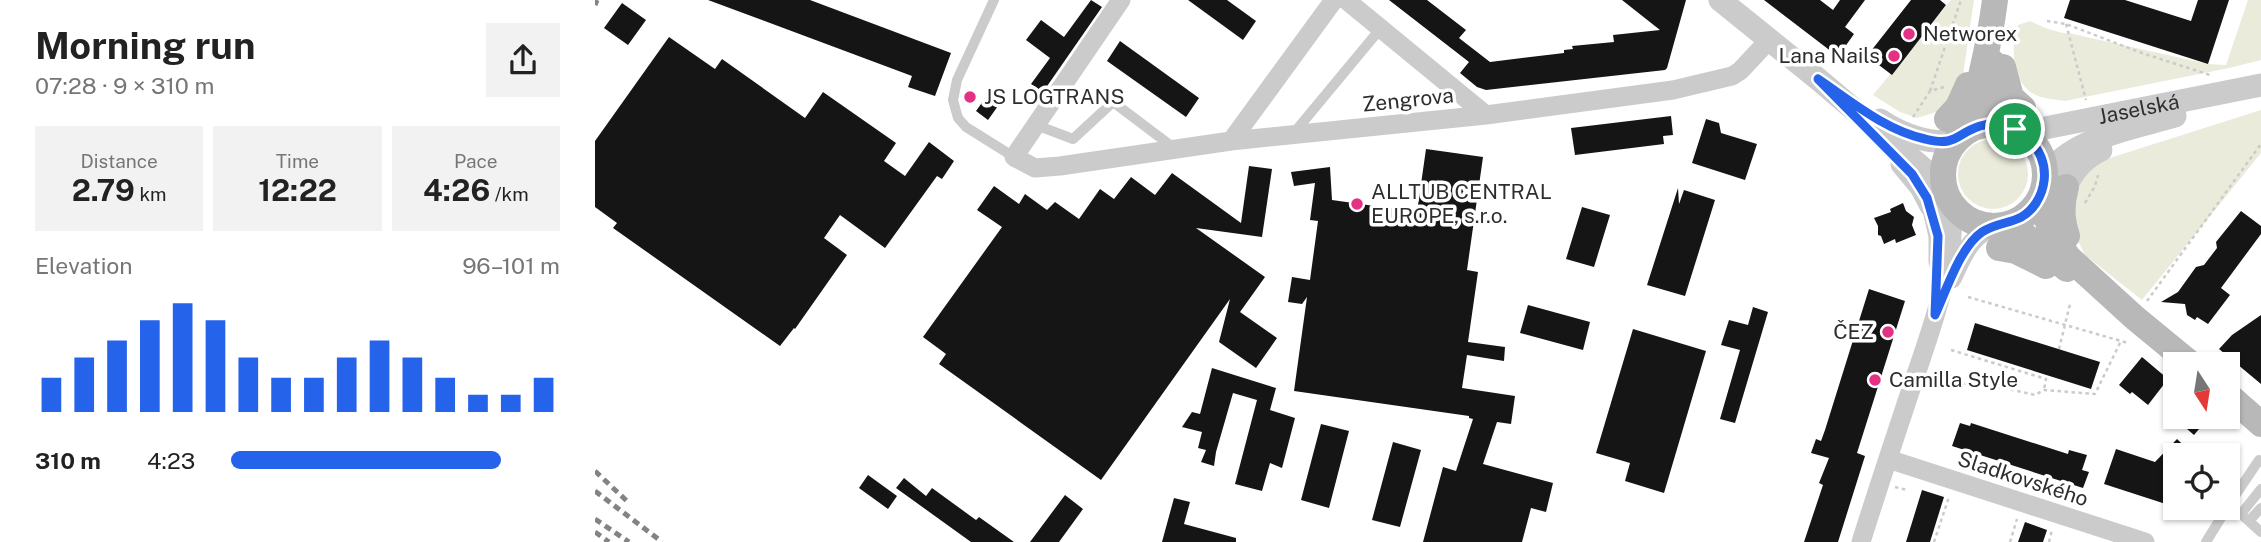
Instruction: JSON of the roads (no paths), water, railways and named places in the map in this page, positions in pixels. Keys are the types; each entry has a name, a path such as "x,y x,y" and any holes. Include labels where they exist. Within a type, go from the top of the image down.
{"main road":[{"path":"1994,10 1993,97 2001,116 2019,119"},
{"path":"1953,129 1969,119 1994,10"},
{"path":"1953,129 2002,125 2019,119"},
{"path":"2019,119 2039,151 2044,169 2064,194 2062,218 2068,237 2128,334"},
{"path":"1953,129 1951,148 1944,164 1940,204 1999,237 2019,231 2128,334 2166,352"},
{"path":"1999,237 2028,213 2040,197 2064,194"},
{"path":"2240,406 2261,424"}],"street":[{"path":"1014,157 1121,0"},
{"path":"1231,141 1334,0"},
{"path":"1346,0 1486,115"},
{"path":"1720,0 1932,176 1940,204 1952,219 1951,242 1935,315 1861,542"},
{"name":"Zengrova","path":"1014,157 1035,168 1231,141 1486,115 1673,90 1718,81 1740,71 1769,40"},
{"path":"1818,79 1885,124 1900,131 1943,142 1953,129"},
{"name":"Jaselská","path":"2019,119 2025,131 2187,106 2261,87"},
{"path":"2064,194 2076,169 2092,155 2187,106"},
{"path":"1935,315 1972,241 1984,231 1999,237"},
{"name":"Sladkovského","path":"1888,459 2145,542"}],"lane":[{"path":"994,0 957,80 953,100 958,118 966,127 1014,157"},
{"path":"1293,135 1381,28"},
{"path":"1036,125 1073,139 1113,102 1175,149"},
{"path":"2240,488 2259,460"},
{"path":"2260,530 2241,513 2261,489"},
{"path":"2249,521 2261,508"},
{"path":"2206,542 2219,520"}],"railway":[{"path":"595,5 597,0"},
{"path":"595,471 629,503"},
{"path":"595,491 662,542"},
{"path":"595,519 629,542"},
{"path":"595,532 609,542"}],"place":[{"name":"Networex","path":"1909,34"},
{"name":"Lana Nails","path":"1894,56"},
{"name":"JS LOGTRANS","path":"970,97"},
{"name":"ALLTUB CENTRAL EUROPE, s.r.o.","path":"1357,204"},
{"name":"ČEZ","path":"1888,332"},
{"name":"Camilla Style","path":"1875,380"}]}
